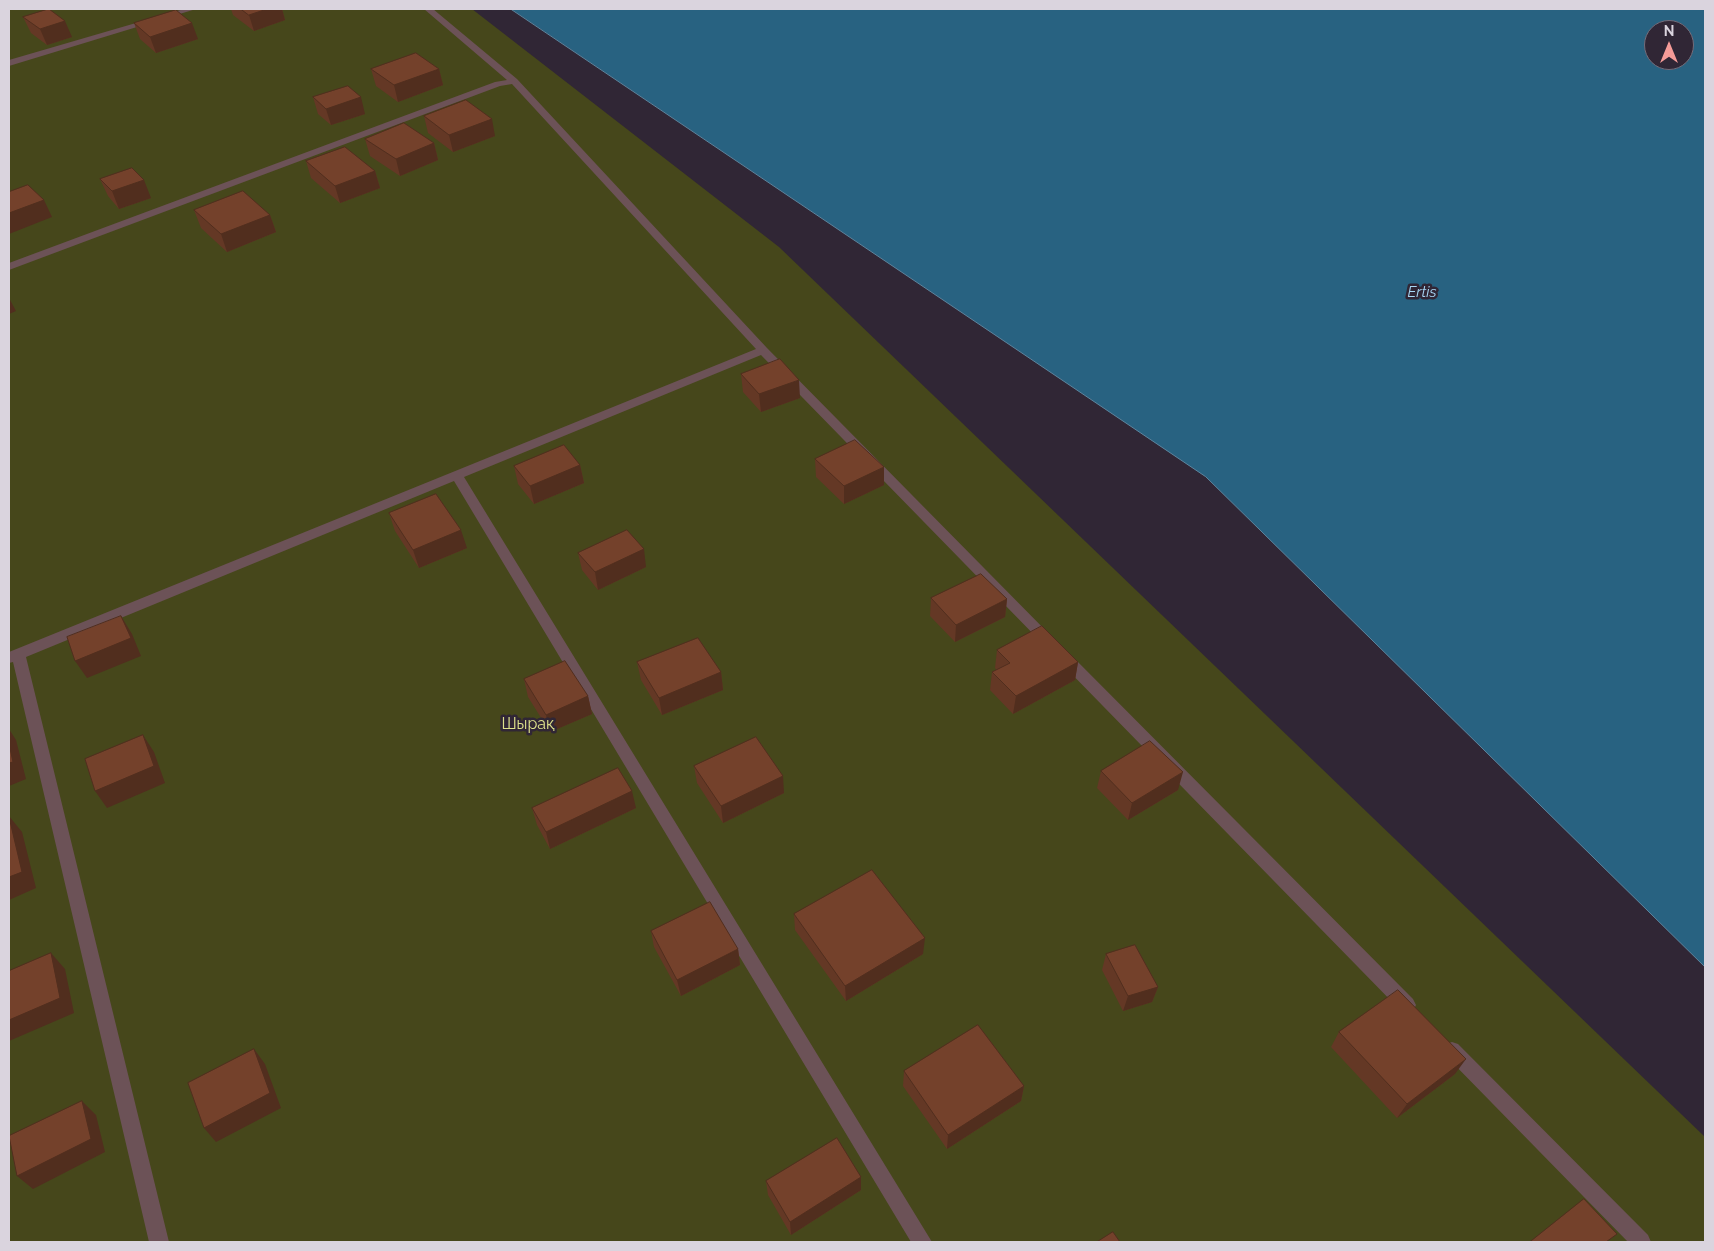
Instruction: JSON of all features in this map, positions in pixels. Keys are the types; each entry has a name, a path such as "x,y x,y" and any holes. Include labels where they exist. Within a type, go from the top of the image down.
{"street":[{"path":"9,63 192,9"},
{"path":"428,9 514,81 763,350 1418,1016"},
{"path":"9,267 498,84 514,81"},
{"path":"159,1242 13,656 763,350"},
{"path":"456,475 922,1242"},
{"path":"1439,1037 1641,1242"}],"green space":[{"name":"Шырақ","path":"9,9 472,9 779,247 1705,1137 1705,1242 9,1242"}],"water":[{"name":"Ertis","path":"511,9 1705,9 1705,967 1206,477"}],"building":[{"path":"49,9 65,21 40,29 23,17"},
{"path":"241,9 267,9 249,15"},
{"path":"176,10 192,23 150,37 134,23"},
{"path":"416,53 439,69 394,85 371,69"},
{"path":"348,86 361,97 326,109 313,97"},
{"path":"466,100 492,119 449,135 424,116"},
{"path":"404,123 434,143 396,159 365,139"},
{"path":"345,147 375,171 335,186 306,161"},
{"path":"132,168 144,180 112,191 100,179"},
{"path":"28,185 44,200 9,213 9,192"},
{"path":"243,191 270,215 221,234 194,210"},
{"path":"780,359 799,380 759,394 741,374"},
{"path":"855,440 884,467 844,486 815,459"},
{"path":"564,445 580,465 530,486 514,466"},
{"path":"436,494 461,530 413,550 389,513"},
{"path":"627,530 644,549 595,572 578,553"},
{"path":"981,574 1007,599 956,625 931,598"},
{"path":"121,616 131,638 75,661 67,637"},
{"path":"1042,626 1078,662 1016,696 992,672 1010,663 997,650"},
{"path":"698,638 721,672 659,698 637,662"},
{"path":"565,661 588,696 546,715 524,679"},
{"path":"143,735 154,766 95,791 85,759"},
{"path":"756,737 783,776 721,806 694,766"},
{"path":"1150,741 1183,772 1132,803 1101,771"},
{"path":"9,744 13,762 9,763"},
{"path":"618,768 632,791 546,832 532,808"},
{"path":"9,817 22,872 9,877"},
{"path":"872,870 925,938 845,986 794,914"},
{"path":"710,902 738,949 677,980 651,931"},
{"path":"1135,945 1158,987 1128,996 1106,954"},
{"path":"51,953 60,998 9,1020 9,971"},
{"path":"1398,990 1466,1059 1407,1104 1339,1032"},
{"path":"978,1025 1024,1086 948,1135 904,1071"},
{"path":"254,1049 270,1093 204,1128 188,1083"},
{"path":"82,1101 91,1139 17,1176 9,1136"},
{"path":"837,1138 861,1177 790,1222 766,1181"},
{"path":"1584,1199 1617,1234 1606,1242 1530,1242"},
{"path":"1113,1232 1120,1242 1097,1242"}]}
